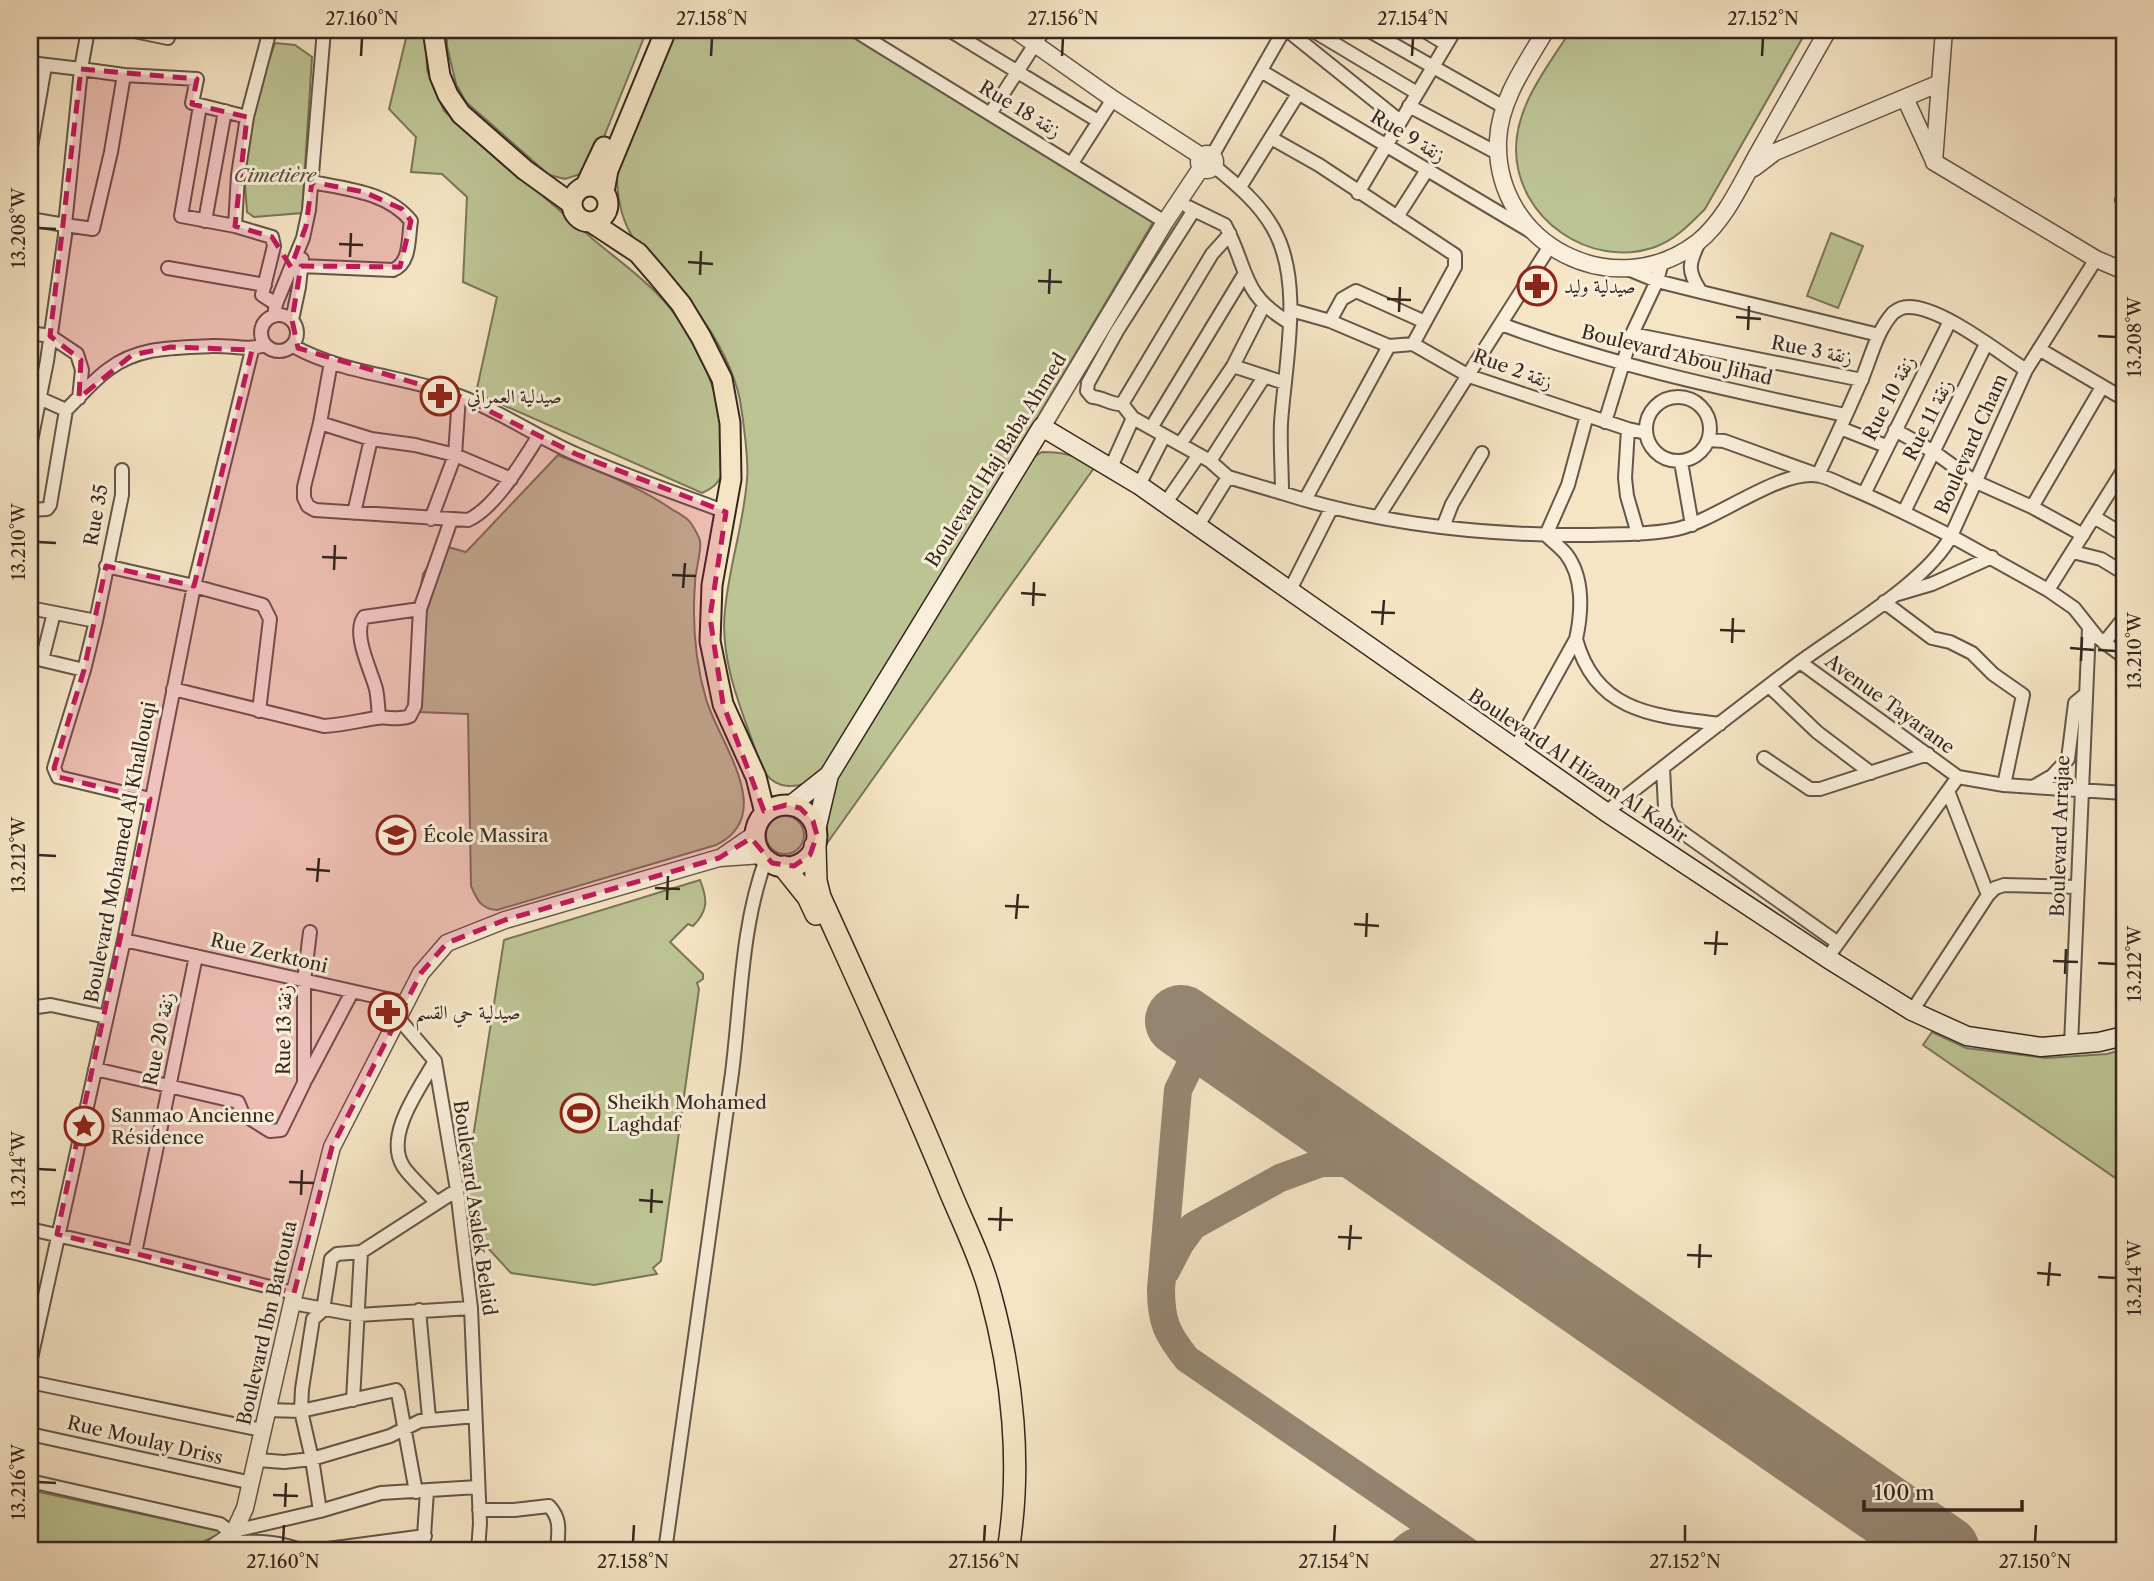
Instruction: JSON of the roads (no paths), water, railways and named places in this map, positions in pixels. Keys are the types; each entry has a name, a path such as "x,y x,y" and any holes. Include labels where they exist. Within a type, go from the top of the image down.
{"highway":[{"path":"816,838 816,881 820,897 934,1152 990,1291 1011,1394 1014,1453 1012,1529 1008,1551"},
{"path":"773,862 808,897 981,1302 995,1370 1001,1439 1002,1485 996,1551"}],"main road":[{"path":"433,30 440,76 448,95 461,114 525,170 572,204 576,215 638,253"},
{"path":"591,222 602,218 596,192 608,170 652,30"},
{"path":"626,106 666,30"},
{"path":"525,170 596,192 638,253 681,304 722,379 732,449 731,479 712,585 710,641 723,704 755,777 765,813"},
{"path":"572,204 575,193 596,192"},
{"name":"Boulevard Al Hizam Al Kabir","path":"1042,427 1139,485 1606,812 1832,951 1912,1011 1967,1035 2042,1047 2099,1042 2124,1036"},
{"name":"Boulevard Haj Baba Ahmed","path":"829,775 1042,427"},
{"path":"829,775 816,838 803,862 773,862 758,849 755,834 758,823 765,813 788,805 829,775"},
{"path":"755,777 788,805 808,813 816,838"}],"street":[{"path":"30,446 35,396 47,361 64,247 81,69 88,30"},
{"path":"137,30 168,38"},
{"path":"236,226 238,175 247,117 270,30"},
{"path":"200,106 181,216 267,234 274,241 262,295 275,310 292,320 297,328 298,337 293,346 284,351 274,351 265,345 261,331 275,310 308,218 324,30"},
{"name":"Rue 18 زنقة","path":"854,30 1165,222"},
{"path":"949,30 1098,121"},
{"path":"1015,30 1240,187 1273,228 1281,246 1292,298 1281,425 1282,493"},
{"path":"990,114 1044,30"},
{"path":"1286,30 1400,121"},
{"name":"Boulevard Haj Baba Ahmed","path":"1042,427 1165,222 1207,162 1286,30"},
{"path":"1312,30 1417,93"},
{"path":"1368,30 1504,107"},
{"path":"1423,30 1446,44"},
{"path":"1358,192 1455,30"},
{"path":"1546,30 1504,107 1498,140 1504,182 1511,201 1536,235 1551,247 1588,265 1628,269 1657,281 1878,335"},
{"path":"1628,269 1662,262 1684,252 1714,226 1828,30"},
{"path":"1934,162 1944,30"},
{"path":"30,63 124,75 197,79 192,103 247,117"},
{"path":"30,153 45,66"},
{"name":"Rue 9 زنقة","path":"1261,71 1536,235"},
{"path":"30,219 93,229 111,152 124,75"},
{"path":"1741,183 1760,162 1775,152 1940,83"},
{"path":"1240,187 1298,94"},
{"path":"1905,98 1934,162 2096,259 2124,271"},
{"path":"1072,163 1114,99"},
{"path":"1409,106 1499,154"},
{"path":"205,221 225,111"},
{"path":"1179,202 1210,215 1225,225 1257,298 1264,305 1291,316 1330,321 1389,346 1413,344 1455,267 1455,256 1446,247 1319,165 1271,138"},
{"path":"1397,217 1427,170"},
{"path":"301,266 393,270 400,267 406,259 411,221 402,209 364,192 312,182"},
{"path":"1122,404 1114,404 1101,397 1091,397 1087,391 1088,383 1117,331 1194,210"},
{"path":"1122,404 1212,254 1230,234"},
{"path":"292,320 303,238"},
{"path":"1700,240 1690,268 1701,292"},
{"path":"1378,517 1551,247"},
{"name":"Boulevard Cham","path":"2096,259 2026,370 1951,536 1992,557 2074,608 2104,643 2124,657"},
{"path":"1605,422 1632,334 1657,281 1662,262"},
{"path":"168,268 265,285"},
{"path":"1151,428 1245,273"},
{"path":"1330,321 1342,299 1356,291 1425,322"},
{"path":"1181,443 1233,366 1264,305"},
{"path":"1818,475 1862,380 1878,335 1899,309 1916,308 1950,321 2026,370"},
{"name":"Rue 10 زنقة","path":"1864,494 1950,321"},
{"name":"Boulevard Abou Jihad","path":"1501,324 1569,349 1690,381 1845,415"},
{"path":"30,334 50,336 77,354 81,360 79,398"},
{"name":"Rue 3 زنقة","path":"1632,334 1862,380"},
{"name":"Rue 2 زنقة","path":"1413,344 1469,376 1646,433"},
{"name":"Rue 11 زنقة","path":"1904,512 1986,344"},
{"path":"30,510 43,511 50,505 66,410 106,370 132,355 171,347 221,345 252,350 265,345"},
{"path":"293,346 331,362 459,396 496,411 538,437 599,464 726,512"},
{"path":"1305,500 1389,346"},
{"path":"2039,349 2124,400"},
{"name":"Boulevard Mohamed Al Khallouqi","path":"30,1363 36,1305 57,1234 96,1069 194,586 252,350"},
{"path":"331,362 320,423 304,487 304,498 308,506 315,510 468,520 477,516 511,479 538,437"},
{"path":"1233,366 1285,383"},
{"path":"1165,504 1204,459 1264,377"},
{"path":"1687,398 1690,381"},
{"path":"2032,507 2102,387"},
{"path":"35,396 66,410"},
{"path":"431,519 455,455 459,396"},
{"path":"1669,398 1687,398 1704,410 1711,429 1709,440 1698,455 1681,462 1662,457 1649,443 1646,433 1654,408 1669,398"},
{"path":"1122,404 1133,418 1181,443 1228,477 1332,508 1443,527 1501,533 1638,534 1676,530 1782,482 1818,475"},
{"path":"1546,535 1568,485 1587,415"},
{"path":"1111,467 1133,418"},
{"path":"320,423 371,439 415,445 455,455 511,479"},
{"path":"1840,428 1886,446"},
{"path":"1628,429 1625,478 1627,496 1638,534"},
{"path":"1895,430 1934,452 1974,481 2032,507 2083,535"},
{"path":"1139,485 1164,436"},
{"path":"354,513 371,439"},
{"path":"1606,812 1932,563 1951,536 1904,512 1818,475 1724,441 1709,440"},
{"path":"1443,527 1452,504 1482,453"},
{"path":"1681,462 1692,525"},
{"path":"2048,590 2124,469"},
{"name":"Rue 35","path":"122,470 122,495 96,621 54,768 58,777 150,799"},
{"path":"1197,527 1228,477"},
{"path":"1289,592 1332,508"},
{"path":"2094,517 2124,536"},
{"path":"173,689 324,726 379,717 402,719 410,716 415,706 420,609 451,520"},
{"path":"1515,749 1576,639 1580,621 1581,599 1575,572 1567,555 1546,535"},
{"path":"2073,552 2101,559 2124,573"},
{"path":"1887,599 1932,584 1992,557"},
{"path":"106,566 194,586 266,609 270,619 270,631 259,711"},
{"path":"1887,599 1932,638 1950,642 1972,653 1993,674 2023,695 2004,785"},
{"path":"30,608 96,621"},
{"path":"379,717 377,692 360,639 359,624 363,618 420,609"},
{"path":"54,613 42,660 84,670"},
{"path":"2104,643 2124,618"},
{"name":"Boulevard Arrajae","path":"2071,1045 2089,628"},
{"path":"1576,639 1583,662 1595,680 1611,695 1637,709 1673,718 1720,724"},
{"name":"Avenue Tayarane","path":"1800,662 1958,777 2033,788 2124,793"},
{"path":"1769,686 1817,732 1871,773"},
{"path":"2033,788 2052,776 2068,759 2076,703 2086,694"},
{"path":"1764,758 1810,789 1820,789 1927,754"},
{"path":"1663,768 1665,808 1672,825 1832,951 1958,777"},
{"path":"1948,790 1988,895"},
{"path":"719,858 755,834"},
{"path":"719,858 773,862"},
{"name":"Boulevard Ibn Battouta","path":"235,1540 258,1460 262,1430 293,1298 332,1147 421,973 447,943 464,935 505,920 719,858"},
{"path":"665,1551 756,886 773,862"},
{"path":"1912,1011 1995,888 2004,885 2077,887"},
{"name":"Rue 13 زنقة","path":"169,1085 239,1102 243,1114 270,1131 281,1130 304,1083 303,981 310,932"},
{"name":"Rue Zerktoni","path":"124,940 405,1003"},
{"name":"Rue 20 زنقة","path":"135,1253 196,956"},
{"path":"304,1083 352,992"},
{"path":"30,1008 51,1005 107,1017"},
{"path":"399,1019 435,1061 401,1120 398,1148 404,1168 436,1202"},
{"name":"Boulevard Asalek Belaid","path":"435,1061 457,1190 471,1308 479,1516"},
{"path":"96,1069 169,1085"},
{"path":"320,1511 302,1411 304,1372 313,1319 323,1310 331,1259 337,1254 362,1252 457,1190"},
{"path":"30,1229 135,1253 293,1298 323,1310 358,1315 471,1308"},
{"path":"352,1400 362,1252"},
{"path":"419,1310 429,1418"},
{"path":"30,1382 262,1430"},
{"path":"267,1410 302,1411 396,1390 421,1491 425,1536 422,1551"},
{"path":"258,1460 284,1462 312,1459 390,1436 429,1418 475,1416"},
{"name":"Rue Moulay Driss","path":"30,1434 252,1483"},
{"path":"30,1481 220,1524 235,1540 268,1541 303,1551"},
{"path":"208,1551 320,1511 381,1493 478,1487"},
{"path":"478,1551 479,1516 549,1506 557,1514 557,1551"},
{"path":"313,1551 350,1549 425,1536"}],"place":[{"name":"صيدلية وليد","path":"1537,286"},
{"name":"صيدلية العمراني","path":"440,396"},
{"name":"École Massira","path":"396,835"},
{"name":"صيدلية حي القسم","path":"388,1012"},
{"name":"Sheikh Mohamed Laghdaf","path":"580,1113"},
{"name":"Sanmao Ancienne Résidence","path":"84,1126"}],"park label":[{"name":"Cimetière","path":"275,175"}]}
